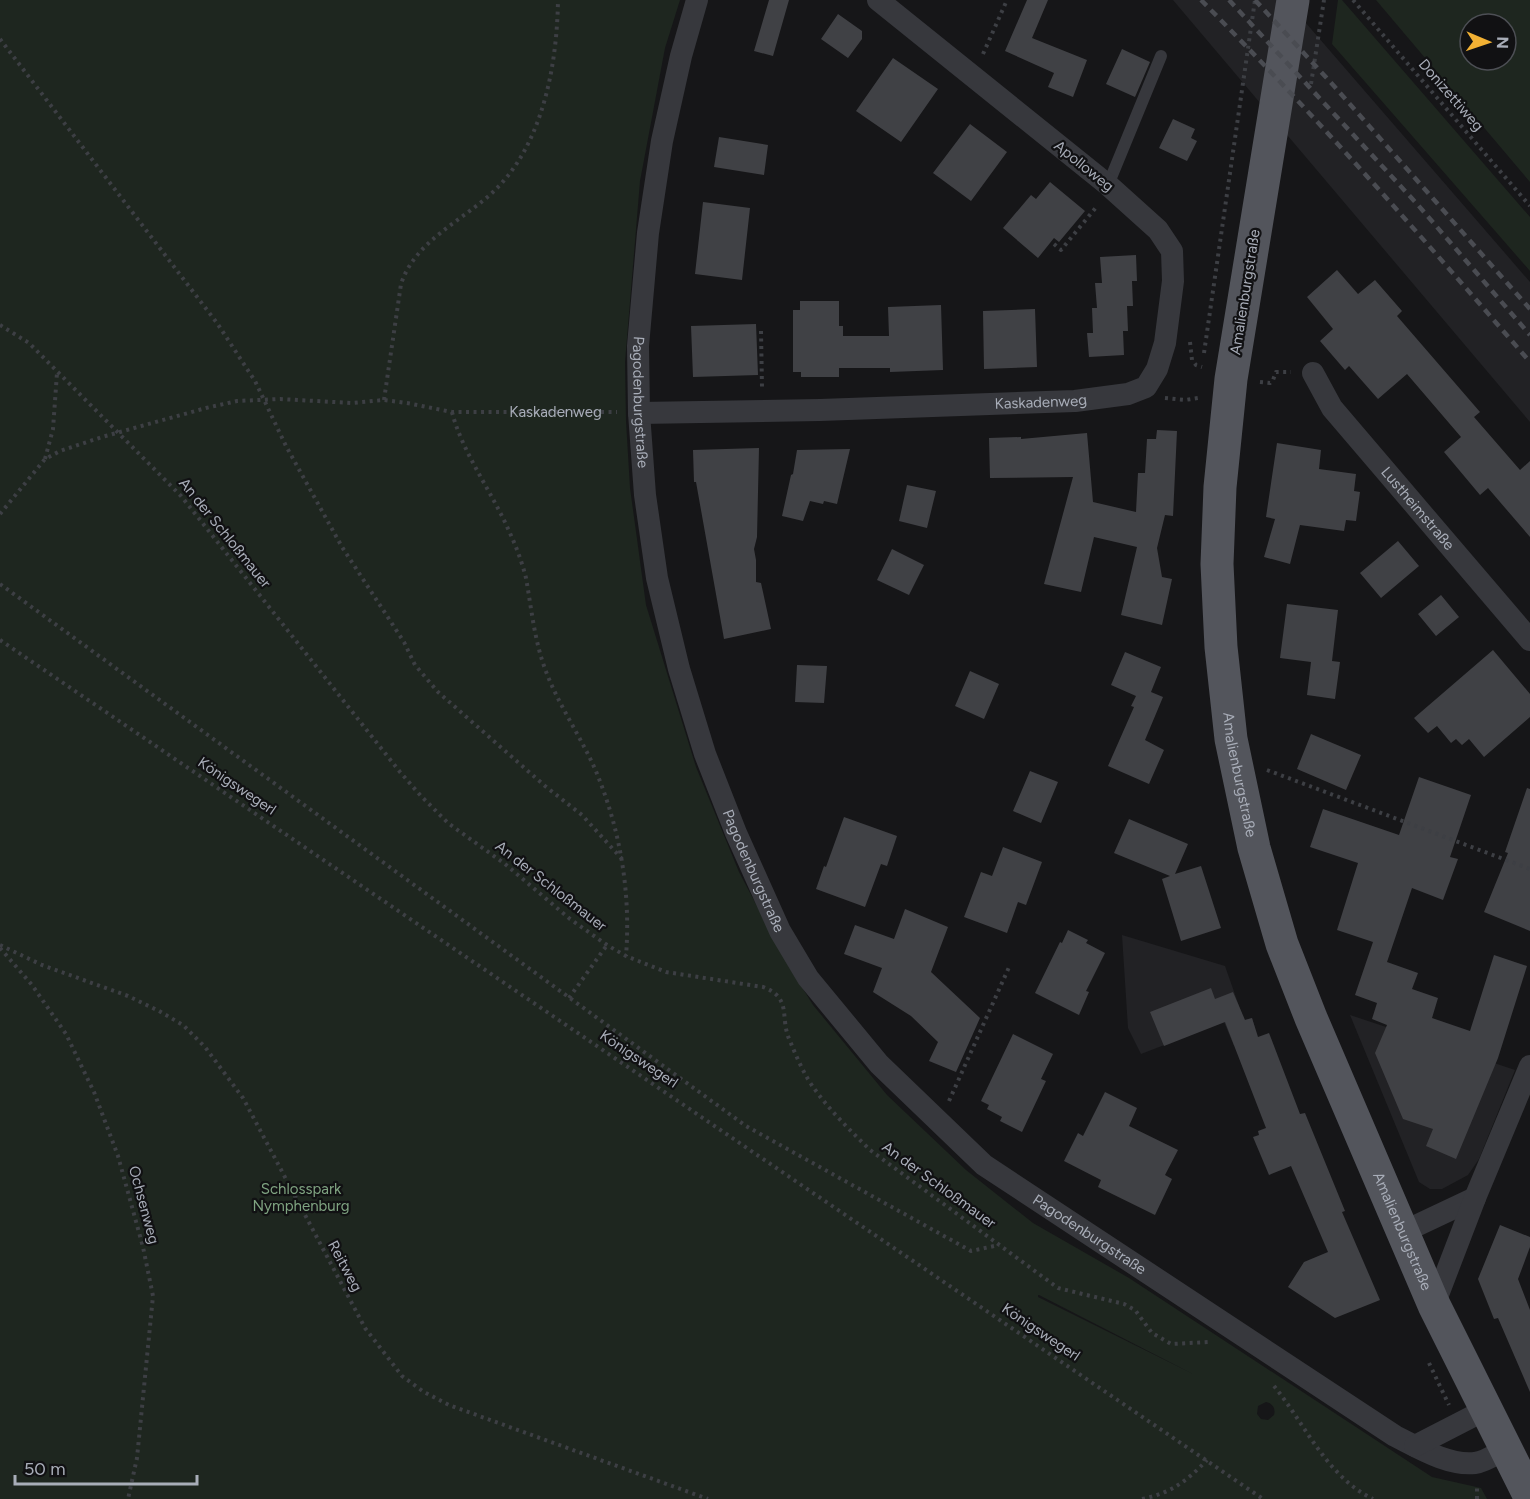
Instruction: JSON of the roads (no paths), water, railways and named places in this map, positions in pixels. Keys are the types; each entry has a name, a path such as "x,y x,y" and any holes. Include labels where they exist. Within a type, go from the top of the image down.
{"main road":[{"name":"Amalienburgstraße","path":"1293,0 1231,379 1224,436 1217,564 1221,647 1231,739 1254,848 1282,944 1311,1018 1434,1305 1472,1417 1505,1449 1530,1497"}],"street":[{"name":"Pagodenburgstraße","path":"697,0 681,56 662,141 648,233 638,346 639,413 645,495 657,578 679,669 705,754 736,833 780,931 808,978 879,1064 984,1165 1395,1436 1443,1458 1476,1463 1505,1449"},
{"name":"Apolloweg","path":"878,0 1110,186 1158,230 1172,251 1173,281 1165,343 1157,369 1146,387"},
{"name":"Lustheimstraße","path":"1313,373 1332,408 1530,640"},
{"name":"Kaskadenweg","path":"639,413 1075,401 1128,394 1146,387"},
{"path":"1434,1305 1475,1198 1530,1066"},
{"path":"1403,1232 1475,1198"},
{"path":"1415,1446 1472,1417"}],"lane":[{"path":"1110,186 1161,56"}],"railway":[{"path":"1201,0 1368,178 1530,362"},
{"path":"1229,0 1418,205 1530,335"},
{"path":"1255,0 1334,86 1530,309"}],"park label":[{"name":"Schlosspark Nymphenburg","path":"301,1198"}]}
